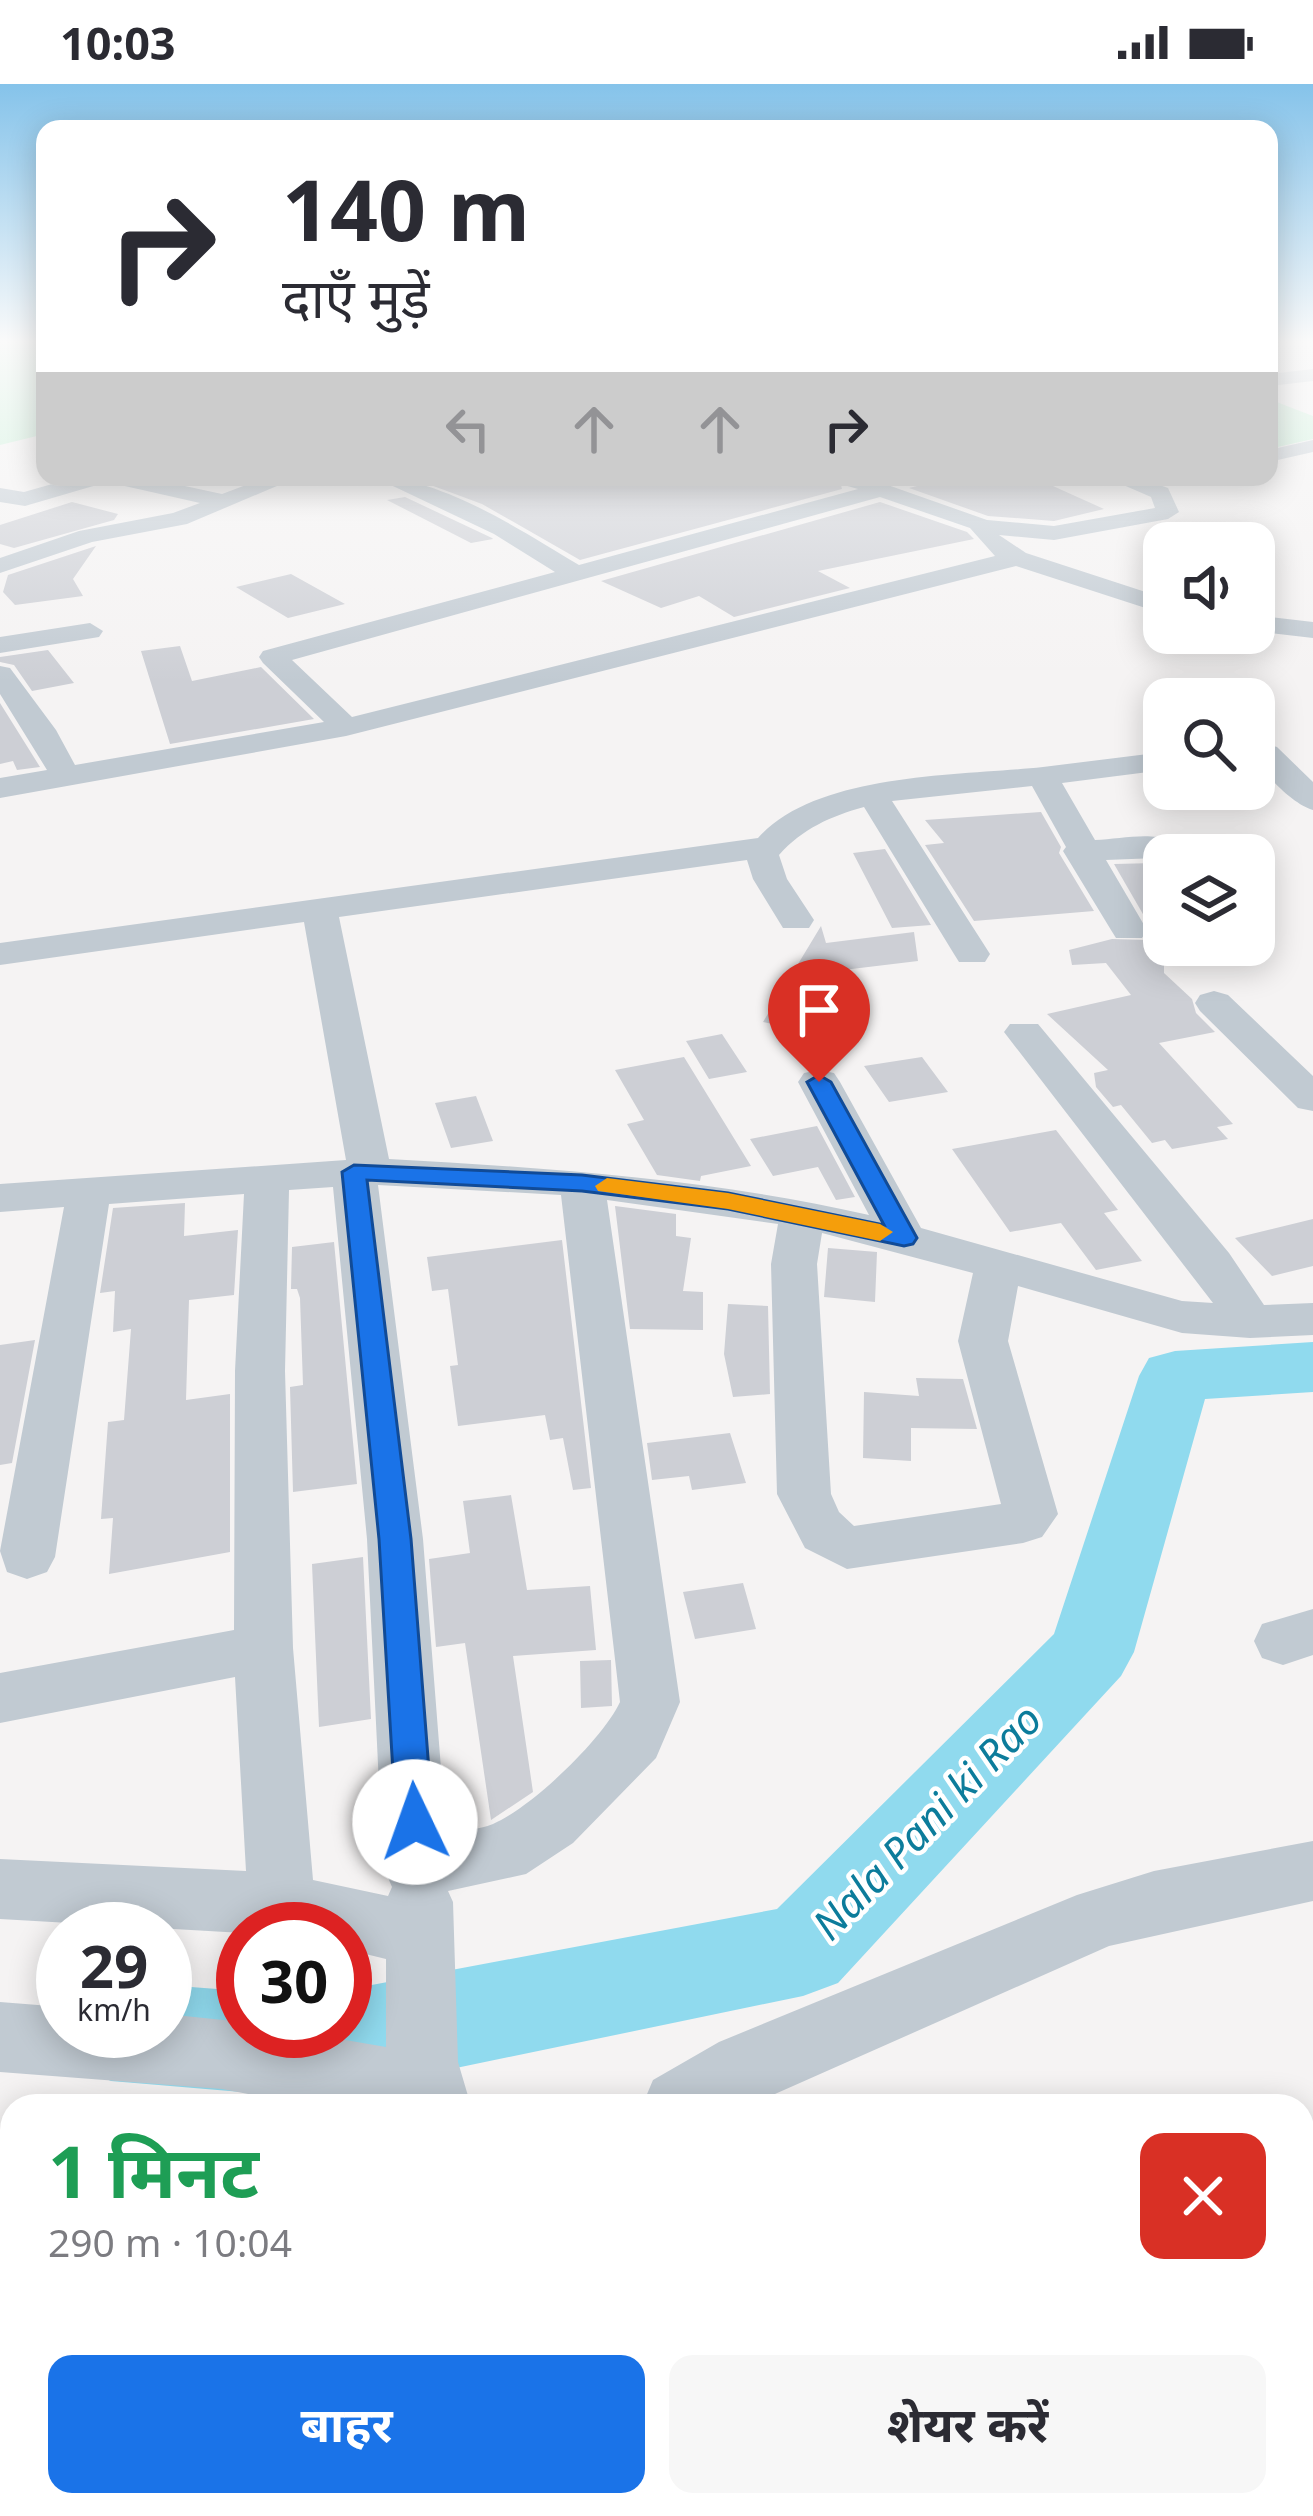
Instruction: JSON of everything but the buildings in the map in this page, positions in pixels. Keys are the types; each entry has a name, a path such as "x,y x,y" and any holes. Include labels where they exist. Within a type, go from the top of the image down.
{"street":[{"path":"0,495 25,499 70,486"},
{"path":"154,486 222,501"},
{"path":"0,566 87,536 179,519 263,486"},
{"path":"406,486 483,520 573,572"},
{"path":"869,486 982,526 1054,533 1168,512 1160,493 1141,486"},
{"path":"346,727 273,657 881,490"},
{"path":"982,526 997,548 1017,558 1143,599"},
{"path":"0,788 346,727 1017,558"},
{"path":"0,619 77,605"},
{"path":"1275,625 1313,630"},
{"path":"0,645 90,632"},
{"path":"0,674 41,730 65,775"},
{"path":"1275,752 1313,749"},
{"path":"0,954 766,847 811,815 872,795 1143,764"},
{"path":"1275,766 1313,800"},
{"path":"1042,776 1129,930"},
{"path":"872,795 972,954"},
{"path":"766,847 763,862 796,920"},
{"path":"1080,850 1143,848"},
{"path":"0,2037 222,2054 429,2087 395,1539 362,1171 319,909"},
{"path":"1214,1004 1313,1099"},
{"path":"1024,1032 1212,1264 1250,1322"},
{"path":"819,1082 904,1238"},
{"path":"0,1198 362,1171 582,1183 802,1214 904,1238 1144,1308 1250,1322 1313,1319"},
{"path":"267,1175 260,1371 262,1648 282,1902"},
{"path":"416,1865 503,1852 550,1823 634,1739 650,1702 582,1183"},
{"path":"27,1557 89,1191"},
{"path":"802,1214 794,1264 804,1494 814,1521 826,1536 847,1548 1023,1522 1031,1514 983,1341 998,1265"},
{"path":"0,1699 262,1648"},
{"path":"699,2094 745,2067 1101,1917 1313,1871"},
{"path":"0,1889 244,1902"},
{"path":"372,1929 420,1942"}],"waterway":[{"name":"Nala Pani ki Rao","path":"192,2037 312,2047 803,1950 1091,1652 1175,1376 1313,1367"}],"slow traffic":[{"path":"607,1186 728,1201 880,1232"}],"route":[{"path":"415,1822 395,1539 354,1172 582,1183 728,1201 904,1238 819,1082"}]}
